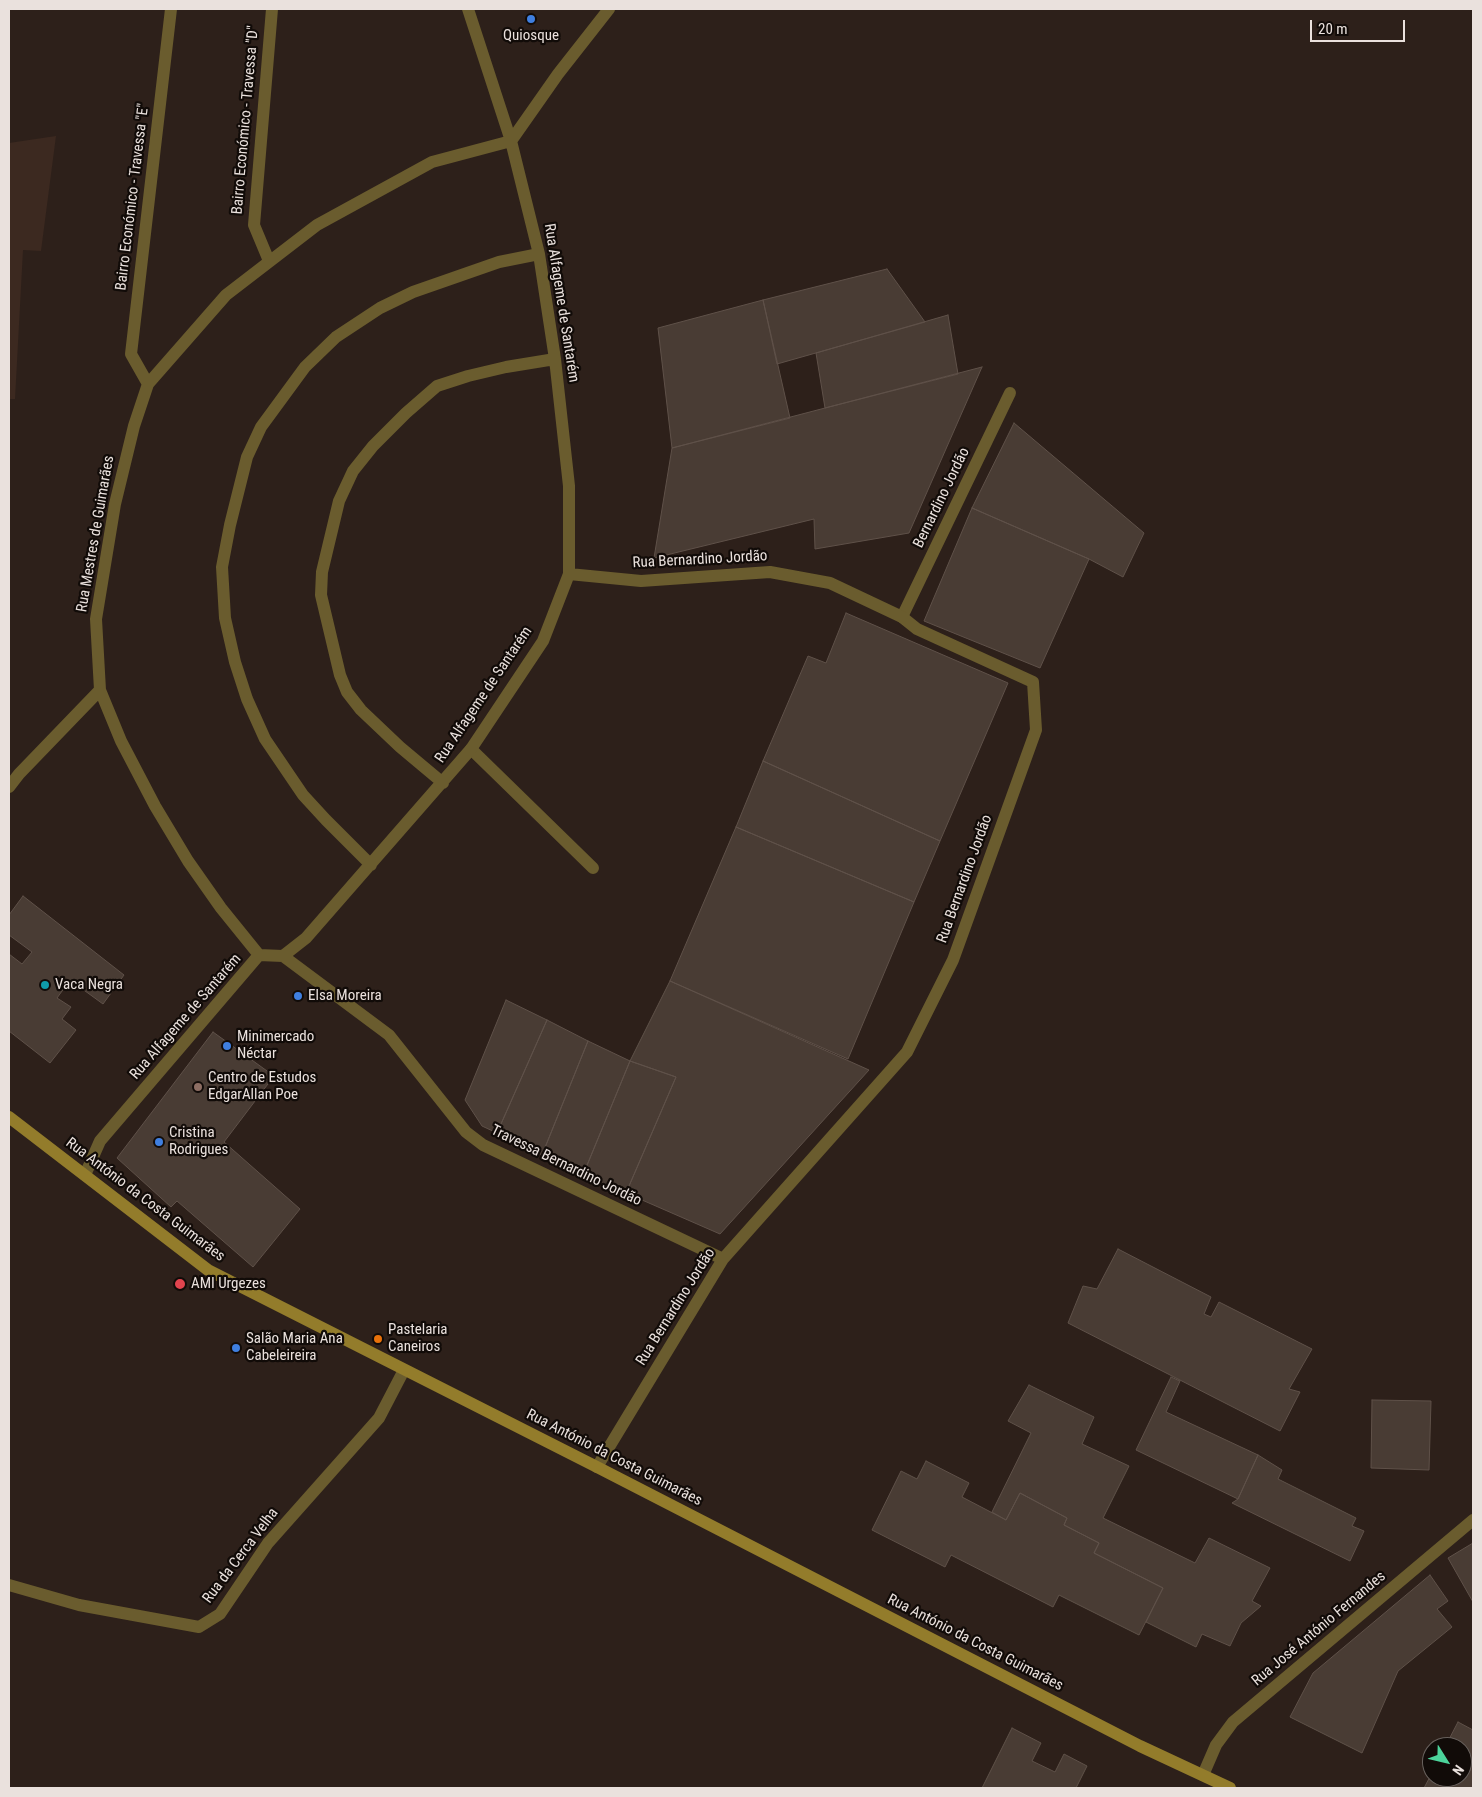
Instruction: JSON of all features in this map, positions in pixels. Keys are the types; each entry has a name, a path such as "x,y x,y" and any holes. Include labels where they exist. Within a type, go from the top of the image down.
{"main road":[{"name":"Rua António da Costa Guimarães","path":"9,1117 208,1270 1140,1746 1230,1788"}],"street":[{"name":"Bairro Económico - Travessa \"E\"","path":"148,384 131,354 171,9"},
{"name":"Bairro Económico - Travessa \"D\"","path":"269,261 254,226 272,9"},
{"name":"Rua Alfageme de Santarém","path":"85,1175 100,1141 260,955 284,956 306,938 443,783 471,748 543,641 569,574 570,486 555,360 539,254 511,141 468,9"},
{"path":"511,141 558,74 609,9"},
{"name":"Rua Mestres de Guimarães","path":"260,955 221,908 188,861 121,741 100,690 96,619 115,504 134,426 148,384 226,295 316,225 432,162 511,141"},
{"path":"371,865 303,795 265,739 247,699 235,662 225,618 222,567 230,525 247,457 261,427 305,367 336,337 380,308 413,292 499,262 539,254"},
{"path":"443,783 400,747 361,710 347,692 340,675 322,595 322,572 340,501 353,472 373,446 406,413 437,386 506,367 555,360"},
{"name":"Bernardino Jordão","path":"902,617 1010,393"},
{"name":"Rua Bernardino Jordão","path":"569,574 641,581 770,572 830,583 902,617 917,629 1033,682 1036,730 953,960 907,1052 723,1259 597,1467"},
{"path":"9,787 19,774 100,690"},
{"path":"471,748 593,868"},
{"name":"Travessa Bernardino Jordão","path":"284,956 389,1035 466,1132 483,1145 723,1259"},
{"name":"Rua da Cerca Velha","path":"9,1585 79,1605 198,1627 220,1614 268,1543 379,1418 404,1370"},
{"name":"Rua José António Fernandes","path":"1203,1775 1216,1745 1233,1722 1473,1520"}],"shaded area":[{"path":"56,136 41,251 23,250 15,399 9,399 9,143"}],"building":[{"path":"887,269 925,322 777,364 763,300"},
{"path":"763,300 790,418 672,448 658,328"},
{"path":"948,315 958,374 825,408 816,353"},
{"path":"982,367 909,533 815,549 814,519 654,558 672,448"},
{"path":"1014,423 1144,533 1123,577 1089,559 972,508"},
{"path":"972,508 1089,559 1040,668 924,621"},
{"path":"846,613 1008,683 940,841 763,761 808,656 826,663"},
{"path":"763,761 940,841 914,902 736,827"},
{"path":"736,827 914,902 848,1059 670,981"},
{"path":"23,896 124,975 103,1004 70,980 57,998 71,1007 62,1019 76,1030 50,1063 9,1031 9,954 22,964 32,952 9,935 9,915"},
{"path":"670,981 869,1070 720,1234 626,1193 676,1077 630,1061"},
{"path":"506,1000 547,1020 497,1133 482,1126 465,1100"},
{"path":"547,1020 588,1041 542,1155 497,1133"},
{"path":"213,1032 274,1076 224,1142 300,1209 253,1267 177,1201 171,1207 117,1158"},
{"path":"588,1041 630,1061 583,1175 542,1155"},
{"path":"630,1061 676,1077 626,1193 583,1175"},
{"path":"1118,1249 1211,1297 1204,1314 1211,1317 1219,1302 1312,1349 1289,1389 1300,1392 1280,1431 1068,1323 1083,1286 1097,1289"},
{"path":"1171,1377 1180,1381 1166,1412 1258,1455 1238,1499 1136,1450"},
{"path":"1029,1385 1094,1417 1082,1444 1129,1466 1103,1518 1195,1563 1209,1538 1270,1568 1252,1601 1261,1606 1241,1623 1230,1646 1202,1634 1196,1647 1146,1622 1163,1588 1094,1553 1099,1543 1064,1525 1067,1518 1020,1493 1006,1520 992,1512 1031,1433 1008,1421"},
{"path":"1372,1400 1431,1401 1429,1470 1371,1468"},
{"path":"1258,1455 1282,1470 1278,1479 1356,1518 1352,1526 1364,1531 1350,1561 1232,1503 1238,1499"},
{"path":"926,1461 969,1483 962,1497 1006,1520 1020,1493 1067,1518 1064,1525 1099,1543 1094,1553 1163,1588 1139,1635 1059,1595 1053,1607 951,1555 945,1567 872,1530 901,1471 917,1479"},
{"path":"1473,1543 1473,1602 1448,1558"},
{"path":"1430,1575 1448,1601 1437,1609 1452,1627 1398,1671 1362,1753 1290,1717 1313,1673"},
{"path":"1458,1722 1473,1730 1473,1788 1424,1788 1472,1787 1472,1737 1450,1737"},
{"path":"1012,1728 1041,1743 1032,1761 1055,1772 1064,1754 1087,1766 1076,1788 982,1788"}],"place":[{"name":"Quiosque","path":"531,19"},
{"name":"Vaca Negra","path":"45,985"},
{"name":"Elsa Moreira","path":"298,996"},
{"name":"Minimercado Néctar","path":"227,1046"},
{"name":"Centro de Estudos EdgarAllan Poe","path":"198,1087"},
{"name":"Cristina Rodrigues","path":"159,1142"},
{"name":"AMI Urgezes","path":"180,1284"},
{"name":"Pastelaria Caneiros","path":"378,1339"},
{"name":"Salão Maria Ana Cabeleireira","path":"236,1348"}]}
